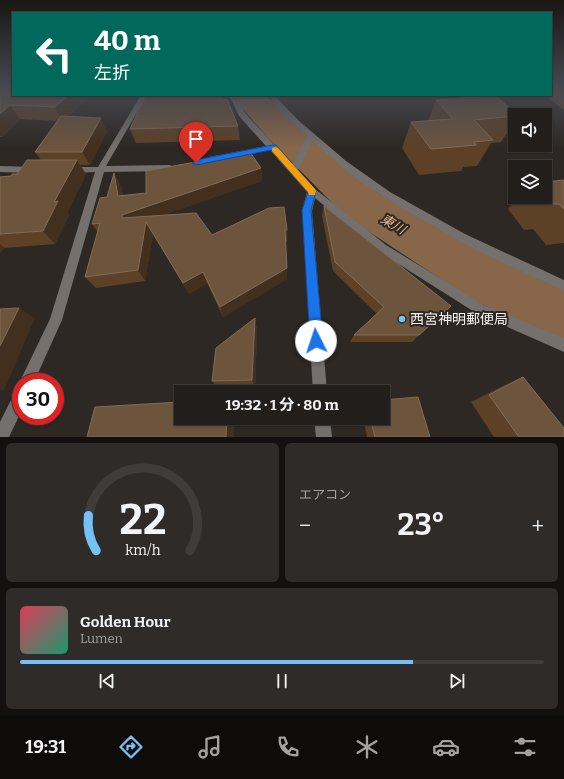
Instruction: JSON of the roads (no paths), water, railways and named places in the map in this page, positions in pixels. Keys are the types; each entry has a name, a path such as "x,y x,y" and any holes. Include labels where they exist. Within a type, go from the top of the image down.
{"street":[{"path":"31,373 56,320 100,170 137,106"},
{"path":"238,106 242,114 294,168 312,191 382,248 480,309 564,345"},
{"path":"279,106 309,139 362,178 443,228 494,255 564,286"},
{"path":"294,168 309,139"},
{"path":"196,163 273,147"},
{"path":"62,170 166,169 181,166"},
{"path":"0,169 39,170"},
{"path":"312,191 307,210 320,385"},
{"path":"1,437 12,414"},
{"path":"323,425 324,437"}],"waterway":[{"name":"東川","path":"258,106 282,131 361,204 487,280 564,314"}],"place":[{"name":"西宮神明郵便局","path":"402,319"}]}
